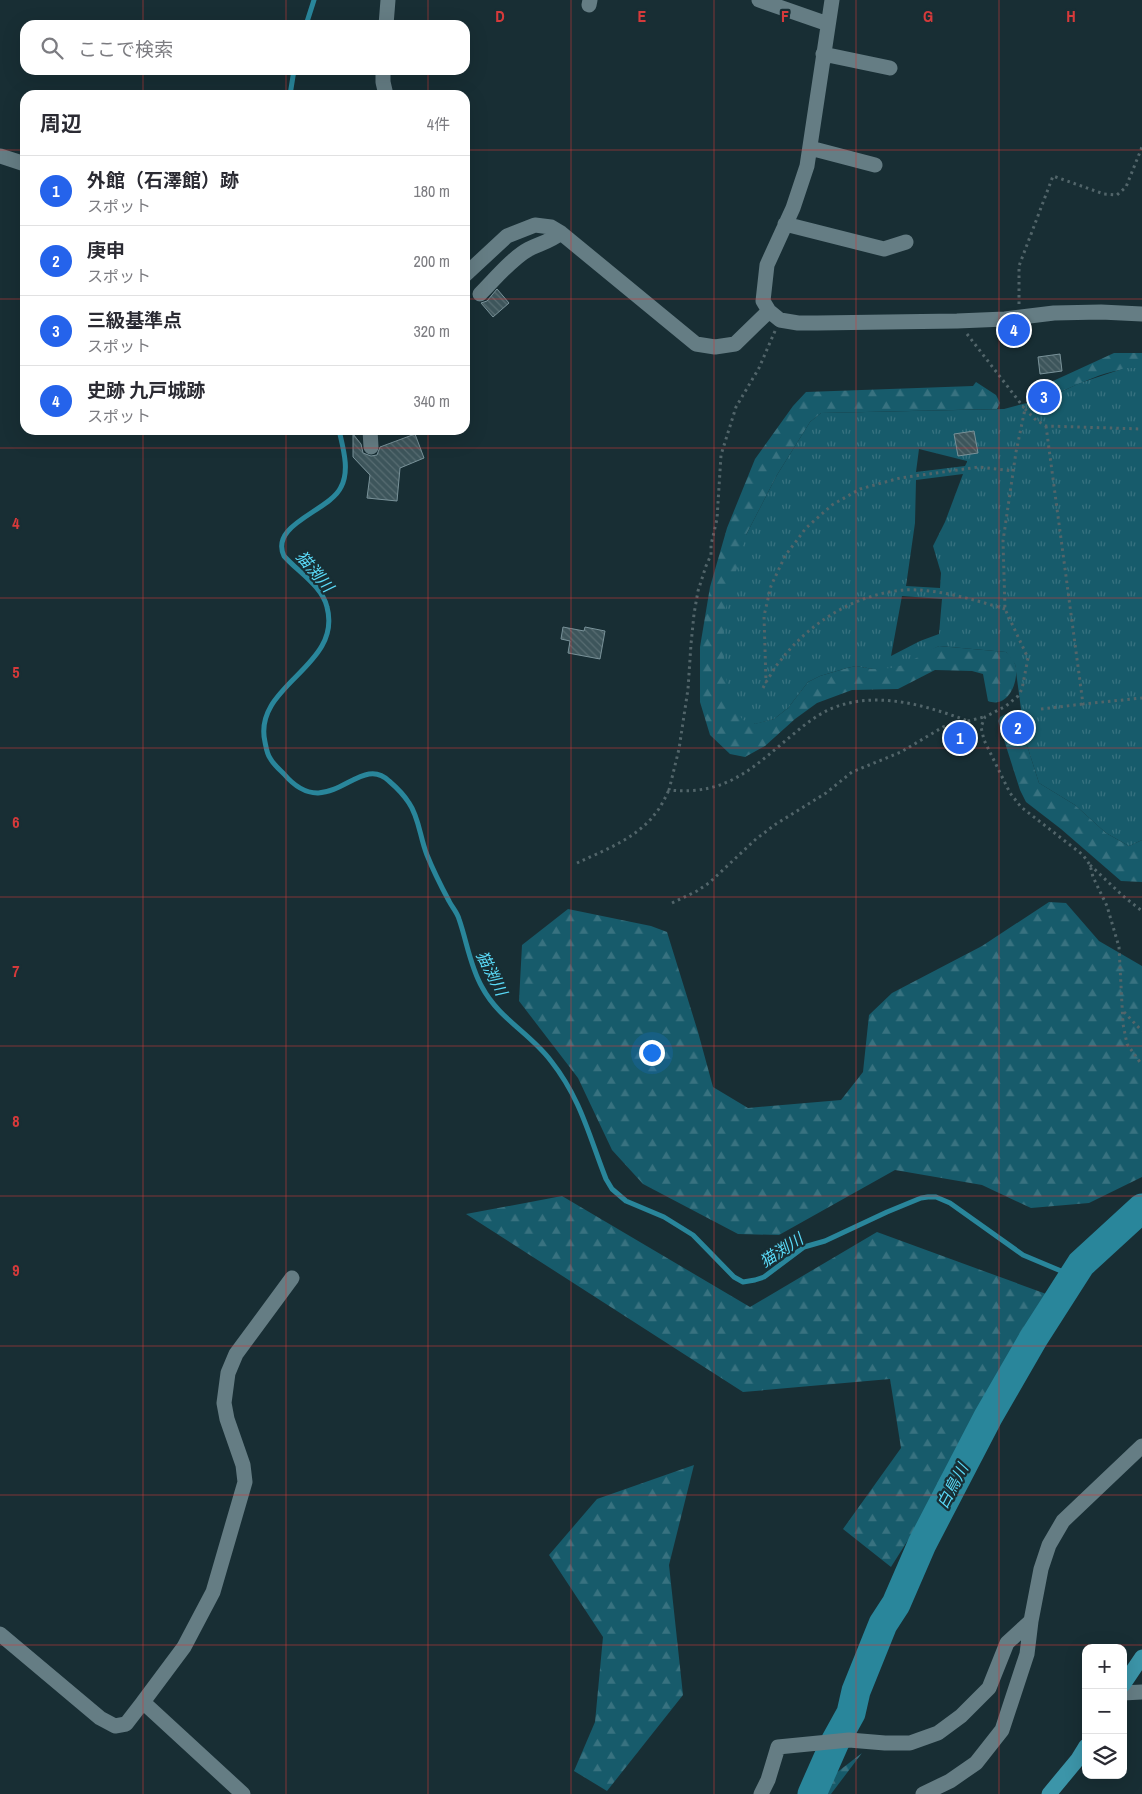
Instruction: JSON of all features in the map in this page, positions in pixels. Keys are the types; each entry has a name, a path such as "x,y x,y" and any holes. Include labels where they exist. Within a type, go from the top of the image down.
{"main road":[{"path":"1127,1679 1142,1656"},
{"path":"1049,1794 1082,1752"}],"street":[{"path":"386,20 388,0"},
{"path":"759,0 828,24"},
{"path":"832,0 807,166 793,208 767,265 763,301 775,315 798,323 817,323 957,321 1054,313 1101,312 1142,314"},
{"path":"823,54 890,68"},
{"path":"383,75 385,90"},
{"path":"810,148 875,165"},
{"path":"0,156 20,162"},
{"path":"785,224 884,249 906,242"},
{"path":"470,270 507,236 535,225 551,227 561,233 696,344 716,347 735,344 775,315"},
{"path":"480,294 528,250 551,241 561,233"},
{"path":"371,435 372,447"},
{"path":"0,1634 100,1718 115,1726 126,1724 184,1647 213,1592 245,1482 243,1464 227,1419 224,1403 228,1373 236,1354 292,1278"},
{"path":"923,1794 950,1781 976,1763 1002,1730 1027,1654 1041,1570 1050,1545 1063,1521 1142,1446"},
{"path":"762,1794 778,1747 849,1740 885,1743 910,1742 938,1733 961,1716 989,1688 1007,1643 1031,1621"},
{"path":"1127,1693 1142,1692"},
{"path":"144,1702 243,1794"}],"path":[{"path":"1019,317 1019,266 1053,176 1104,194 1117,195 1126,187 1142,147"},
{"path":"577,863 606,851 647,822 655,814 669,790 679,749 688,689 690,644 698,591 711,555 711,545 717,519 721,455 736,406 759,368 775,315"},
{"path":"957,321 1025,409 1036,420 1046,426 1142,429"},
{"path":"672,903 709,883 756,839 776,824 826,793 852,772 901,752 943,727 984,717 1006,706 1018,696 1022,689 1028,658 1005,609 1003,541 1025,409"},
{"path":"1046,426 1083,704"},
{"path":"766,682 764,616 772,586 785,556 806,528 832,505 860,489 900,478 979,467 1013,472"},
{"path":"763,688 780,660 798,641 837,610 858,601 904,590 924,591 1005,609"},
{"path":"1041,709 1142,698"},
{"path":"669,790 707,789 728,783 746,773 817,716 845,704 862,701 883,701 926,706 968,721"},
{"path":"984,717 981,727 984,740 1010,793 1021,807 1083,856 1123,896 1142,911"},
{"path":"1090,865 1107,906 1119,947 1123,1024 1127,1044 1140,1059 1142,1065"},
{"path":"1123,1011 1142,1032"}],"green space":[{"path":"1114,353 1142,353 1142,368 1114,371 1101,375 1036,401 1034,392 1040,387"},
{"path":"1125,368 1142,368 1142,840 1129,846 1106,833 1075,805 1039,783 1025,739 1015,664 1006,652 939,646 903,665 891,668 873,669 856,666 847,668 820,676 808,682 788,708 774,719 755,724 743,720 732,706 727,683 723,649 725,611 746,535 777,475 810,422 821,413 1004,409 1050,397 1080,383","holes":["919,449 967,461 967,462 965,466 916,472","963,474 945,522 933,546 941,573 940,588 906,586 915,523 916,480","902,596 942,599 939,634 920,641 891,656"]},
{"path":"976,382 996,395 1000,403 997,409 821,413 810,422 777,475 746,535 754,724 774,719 788,708 808,682 820,676 856,666 873,669 939,646 1006,652 1014,661 1016,671 1016,678 1011,692 1001,701 988,701 983,674 972,671 935,670 898,689 852,690 817,703 795,719 765,746 745,757 730,754 710,735 700,702 700,647 710,587 727,528 755,459 793,406 806,392 973,386"},
{"path":"1014,710 1021,710 1025,739 1039,783 1075,805 1106,833 1129,846 1142,840 1142,882 1121,881 1061,829 1026,802 1020,790 998,721 1000,717"},
{"path":"1049,902 1066,903 1099,941 1142,966 1142,1177 1089,1203 1031,1208 982,1185 895,1170 779,1235 738,1234 643,1184 612,1150 578,1078 519,1001 522,945 568,909 651,926 667,932 713,1087 748,1108 841,1100 863,1072 869,1015 892,993 982,946"},
{"path":"562,1196 750,1307 877,1232 1060,1299 891,1567 843,1529 901,1448 890,1379 743,1392 466,1214"},
{"path":"694,1465 669,1565 683,1695 607,1791 574,1771 595,1722 603,1637 549,1555 597,1499"},
{"path":"862,1753 831,1794 809,1794"}],"building":[{"path":"497,289 509,303 493,317 481,303 487,301"},
{"path":"1060,354 1062,371 1040,374 1038,357"},
{"path":"974,431 978,453 958,456 954,434"},
{"path":"353,435 361,444 363,453 371,456 377,455 380,447 415,435 424,458 400,468 397,501 367,498 370,475 353,457"},
{"path":"563,627 584,631 585,627 605,631 600,659 568,653 570,641 561,639"}],"waterway":[{"name":"猫渕川","path":"308,20 314,0"},
{"name":"猫渕川","path":"291,90 293,75"},
{"name":"猫渕川","path":"340,435 345,466 344,480 341,487 335,496 293,526 285,535 282,545 284,556 315,586 324,599 327,607 328,628 322,645 311,661 271,705 265,722 267,752 276,766 300,788 315,793 329,791 366,775 378,774 389,781 405,797 415,815 432,866 458,916 482,987 497,1008 543,1051 561,1075 577,1104 606,1179 612,1189 626,1201 664,1217 693,1235 734,1277 743,1282 764,1277 804,1247 825,1241 887,1212 928,1197 936,1197 950,1203 1023,1255 1073,1276"},
{"name":"白鳥川","path":"812,1794 835,1742 851,1713 856,1691 883,1624 896,1604 922,1544 988,1417 1033,1339 1081,1264 1142,1208"}],"place":[{"name":"史跡 九戸城跡","path":"1014,330"},
{"name":"三級基準点","path":"1044,397"},
{"name":"庚申","path":"1018,728"},
{"name":"外館（石澤館）跡","path":"960,738"}]}
